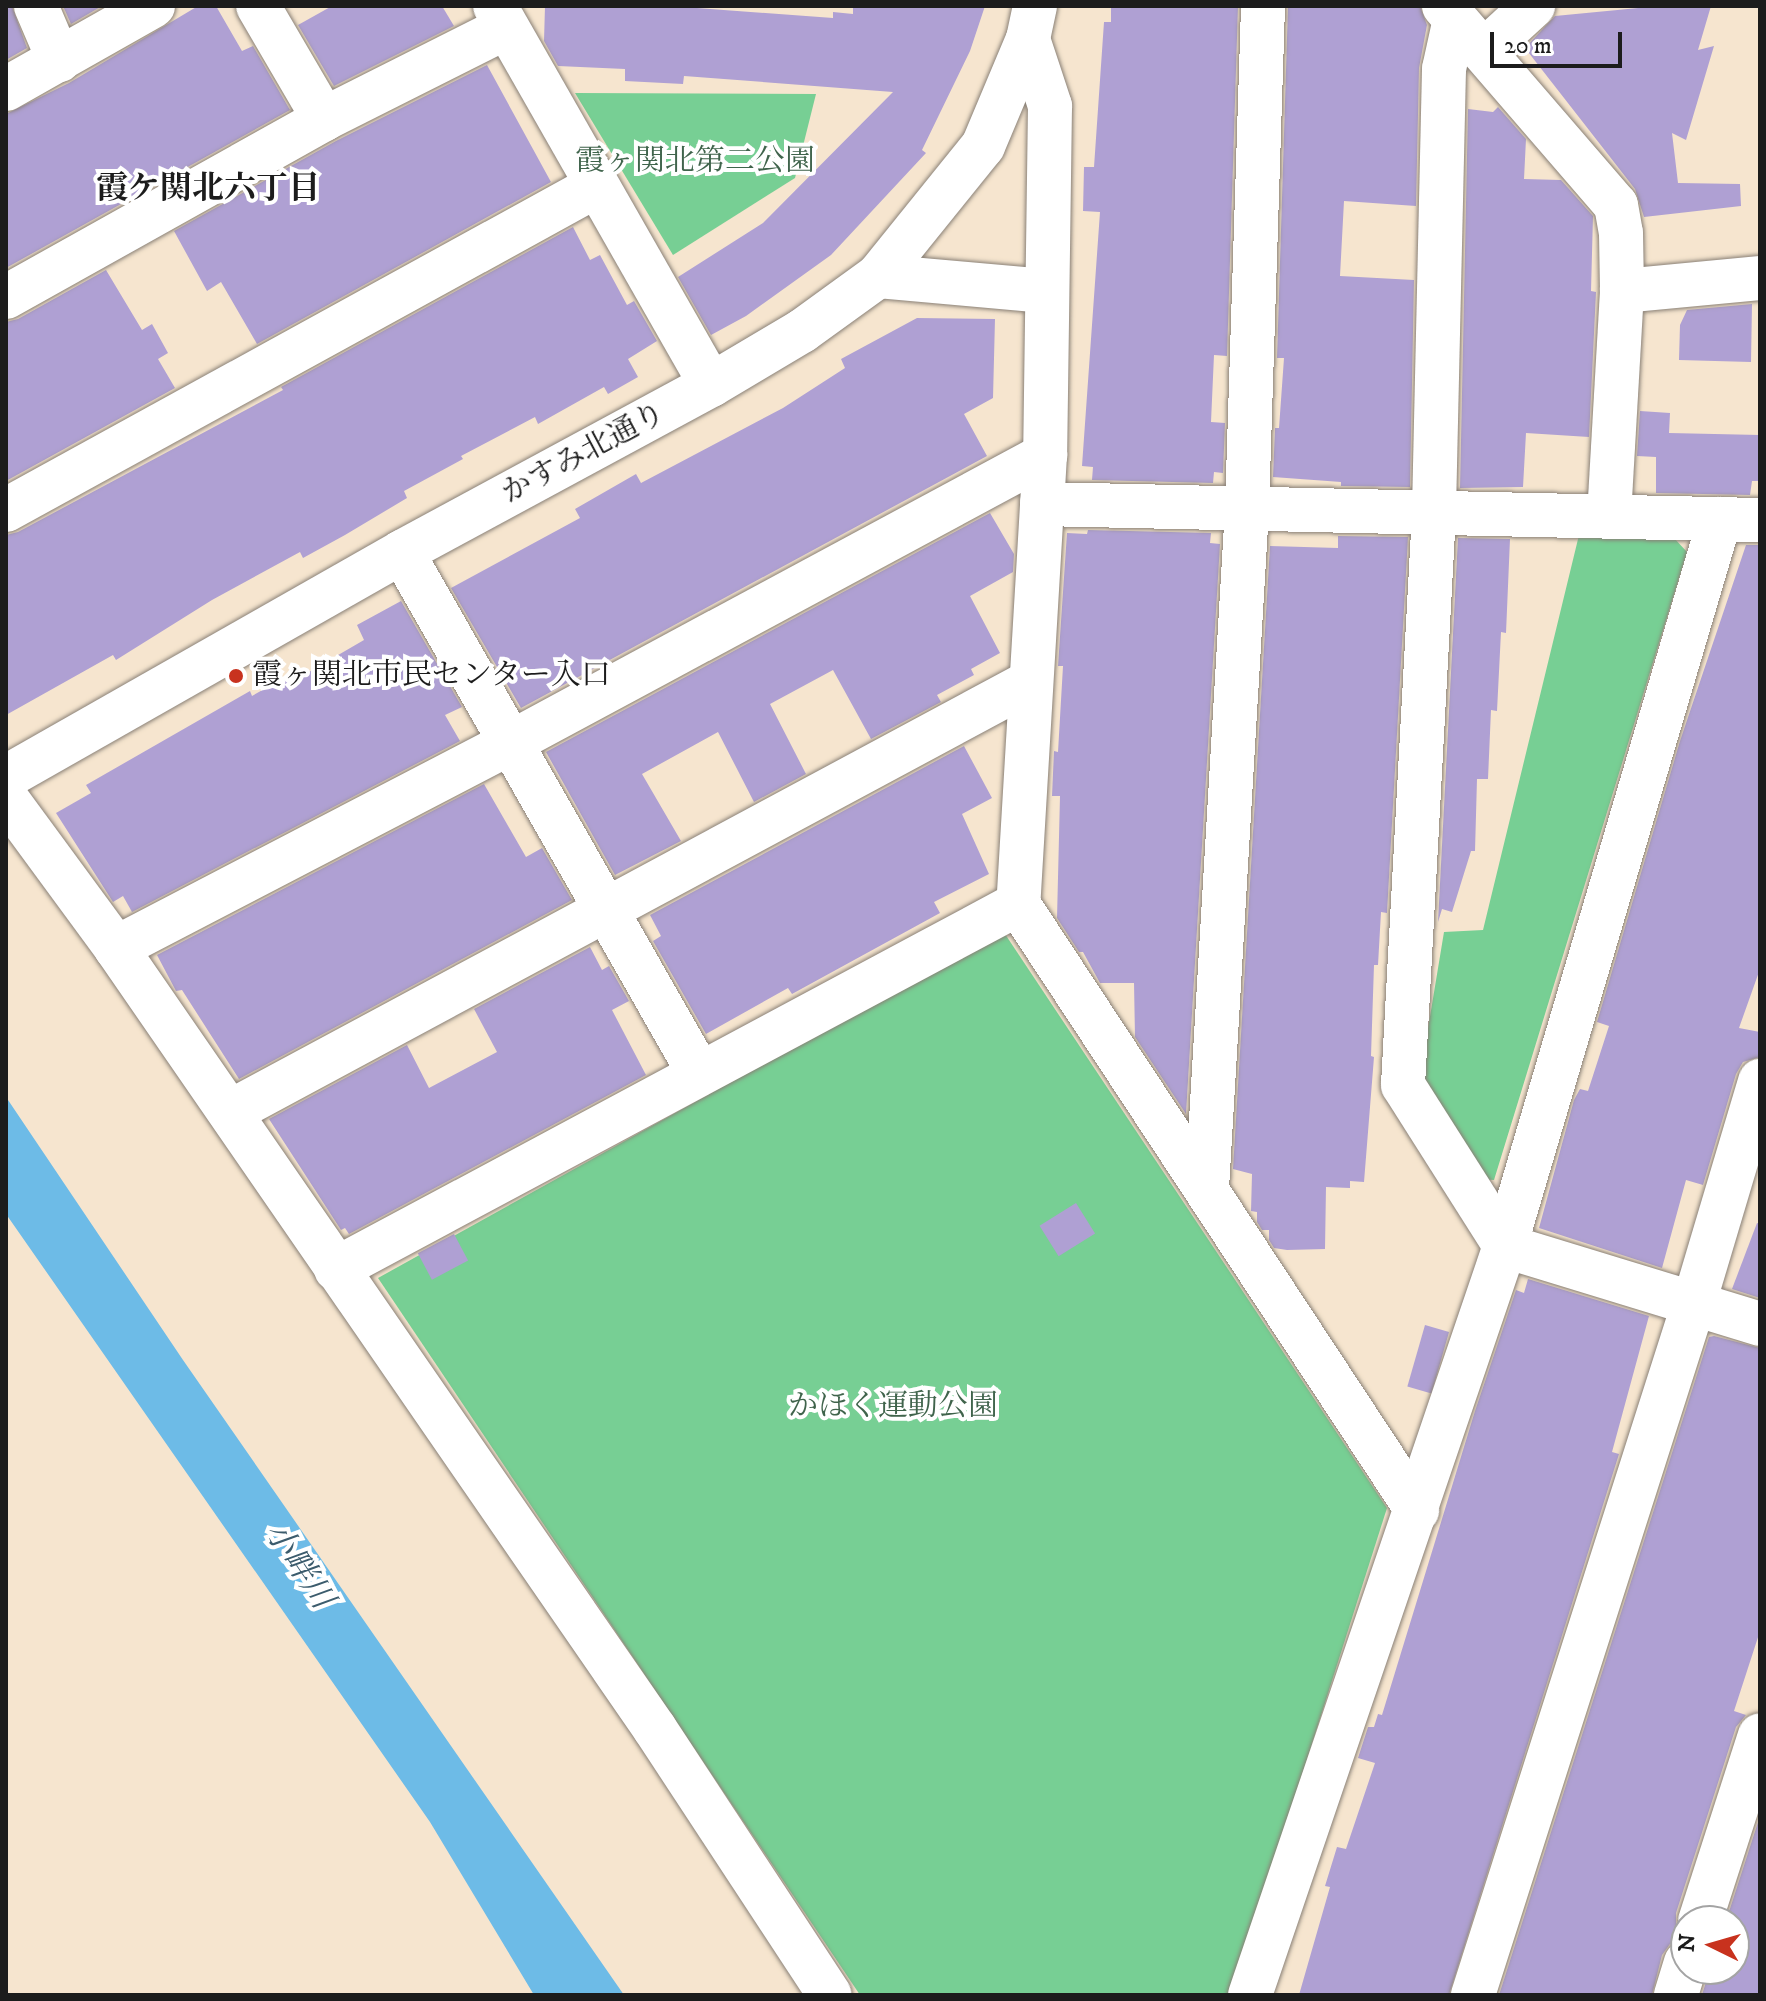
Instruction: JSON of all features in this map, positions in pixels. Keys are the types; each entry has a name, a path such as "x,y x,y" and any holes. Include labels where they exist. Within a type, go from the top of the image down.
{"street":[{"path":"36,6 59,60"},
{"path":"6,89 153,6"},
{"path":"258,6 324,119"},
{"path":"1207,1188 1247,508 1263,6"},
{"path":"1484,51 1533,6"},
{"path":"1449,12 1616,205 1621,233 1622,291 1609,516"},
{"path":"1449,12 1444,69 1434,513 1403,1085 1505,1246 1760,1324"},
{"path":"6,297 500,17 711,385"},
{"path":"1032,23 1050,106 1045,455 1018,904 1417,1510"},
{"name":"かすみ北通り","path":"6,777 402,552 711,385 802,331 878,276 983,146 1032,23"},
{"path":"6,510 596,186"},
{"path":"878,276 1046,291"},
{"path":"1622,291 1760,278"},
{"path":"116,948 510,743 1045,455"},
{"path":"1042,504 1740,519 1505,1246 1250,1995"},
{"path":"402,552 699,1073"},
{"path":"230,1112 1030,682"},
{"path":"6,798 116,948 655,1729 830,1995"},
{"path":"336,1269 1018,904"},
{"path":"1473,1995 1694,1303 1760,1081"},
{"path":"1705,1905 1760,1735"}],"green space":[{"name":"霞ヶ関北第二公園","path":"575,93 816,94 795,178 673,255"},
{"path":"1579,535 1674,538 1687,552 1494,1180 1478,1179 1418,1089 1444,932 1483,930"},
{"name":"かほく運動公園","path":"1003,931 1387,1508 1232,1995 860,1995 378,1278"}],"water":[{"name":"小畔川","path":"6,1097 183,1360 624,1995 534,1995 430,1822 6,1214"}],"building":[{"path":"6,6 12,6 27,48 6,60"},
{"path":"63,6 102,6 71,24"},
{"path":"198,6 216,6 242,51 253,46 290,110 6,268 6,114 69,83"},
{"path":"332,6 442,6 454,26 334,86 298,25"},
{"path":"545,6 670,6 833,18 833,12 853,14 853,6 985,6 970,51 922,150 926,153 831,255 746,316 711,335 678,277 763,223 893,92 684,76 683,84 625,81 625,69 558,66 544,41"},
{"path":"1111,6 1238,6 1227,356 1214,355 1211,422 1225,423 1223,473 1214,472 1213,483 1092,480 1093,467 1082,466 1100,212 1083,211 1084,167 1094,167 1104,22 1111,22"},
{"path":"1288,6 1420,6 1427,25 1419,68 1416,206 1344,201 1340,276 1414,280 1410,487 1341,486 1341,482 1273,477 1275,428 1279,428 1284,358 1277,358"},
{"path":"1659,6 1711,6 1698,50 1714,46 1686,140 1672,133 1678,183 1740,184 1741,206 1644,217 1635,189 1525,48 1555,16"},
{"path":"487,65 551,182 257,344 221,282 207,291 174,231 336,141"},
{"path":"1498,107 1526,139 1524,179 1561,180 1593,216 1591,291 1596,292 1589,437 1526,433 1523,487 1460,488 1468,109 1493,112"},
{"path":"573,227 590,260 600,255 627,305 634,301 657,341 628,359 638,377 608,394 604,387 538,424 535,417 461,456 463,459 404,491 407,498 345,535 303,558 300,552 212,600 116,660 113,655 6,715 6,535 18,532 283,390 281,387"},
{"path":"106,270 142,330 152,324 168,353 158,359 175,388 6,481 6,322 18,319"},
{"path":"1752,304 1751,362 1679,360 1680,325 1687,310"},
{"path":"917,318 995,319 993,398 964,414 987,456 521,708 451,588 580,518 575,509 636,474 641,483 783,408 845,368 841,359"},
{"path":"1640,411 1670,413 1669,433 1760,435 1760,481 1752,481 1750,495 1656,493 1656,457 1637,456"},
{"path":"990,513 1014,554 1013,572 970,596 1000,653 971,669 974,675 937,695 941,702 871,739 833,670 770,704 806,774 754,802 718,732 642,774 681,841 615,875 546,752"},
{"path":"1088,530 1211,533 1210,543 1220,544 1186,1114 1135,1037 1134,983 1100,983 1083,952 1079,952 1057,918 1060,796 1052,796 1063,666 1058,666 1067,533 1087,534"},
{"path":"1338,536 1408,537 1387,913 1381,912 1378,965 1374,965 1371,1056 1374,1057 1364,1182 1350,1181 1350,1188 1326,1187 1325,1249 1287,1250 1274,1248 1269,1240 1269,1230 1262,1230 1257,1222 1257,1212 1251,1211 1252,1174 1233,1169 1270,546 1338,548"},
{"path":"1458,538 1510,539 1506,633 1501,632 1497,711 1491,710 1488,779 1477,779 1475,851 1471,851 1452,912 1442,909 1438,922"},
{"path":"1746,545 1760,545 1760,969 1739,1028 1760,1032 1760,1057 1743,1062 1736,1074 1703,1185 1686,1180 1662,1268 1539,1228 1574,1100 1580,1089 1588,1091 1609,1026 1597,1022 1680,741"},
{"path":"401,601 462,707 445,715 460,741 132,912 123,896 113,902 56,813 91,793 86,785 250,691 252,696 298,670 302,676 364,640 357,625"},
{"path":"964,746 992,798 962,814 989,874 934,902 940,913 792,994 788,988 706,1034 653,941 661,936 650,915"},
{"path":"484,784 526,857 542,848 572,900 239,1079 182,990 176,991 157,955"},
{"path":"590,947 602,970 609,966 629,1001 612,1010 646,1075 349,1234 345,1228 341,1230 269,1119 407,1045 429,1088 497,1052 474,1009"},
{"path":"1076,1203 1095,1234 1059,1256 1040,1226"},
{"path":"1757,1223 1760,1224 1760,1298 1732,1289"},
{"path":"454,1234 468,1260 432,1280 418,1253"},
{"path":"1528,1279 1649,1316 1612,1452 1619,1454 1449,1995 1299,1995 1330,1887 1325,1886 1337,1847 1346,1849 1375,1763 1358,1758 1368,1727 1374,1727 1378,1714 1382,1715 1475,1411 1516,1290 1524,1293"},
{"path":"1425,1325 1449,1332 1431,1393 1407,1387"},
{"path":"1709,1337 1760,1348 1760,1631 1734,1711 1746,1715 1736,1727 1679,1905 1670,1905 1670,1944 1662,1955 1652,1995 1499,1995"},
{"path":"1760,1816 1760,1995 1702,1995 1705,1985 1750,1985 1750,1905 1731,1905"}],"place":[{"name":"霞ヶ関北市民センター入口","path":"236,676"}],"district":[{"name":"霞ケ関北六丁目","path":"208,189"}]}
